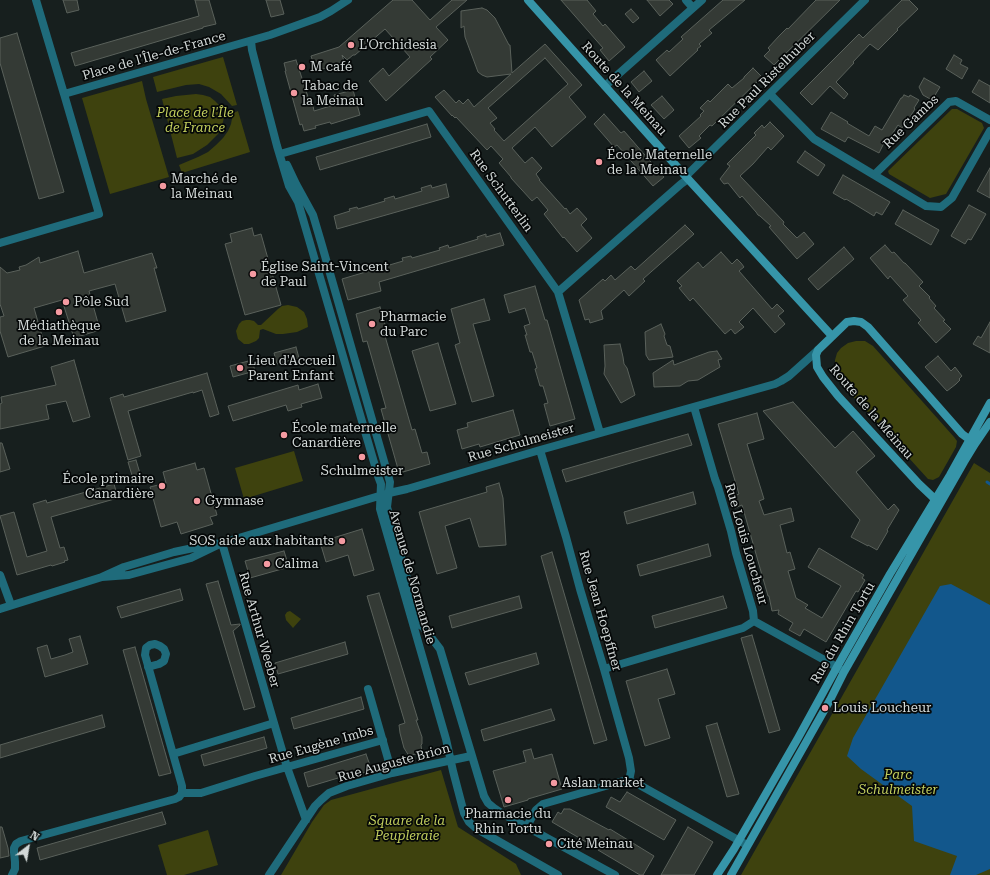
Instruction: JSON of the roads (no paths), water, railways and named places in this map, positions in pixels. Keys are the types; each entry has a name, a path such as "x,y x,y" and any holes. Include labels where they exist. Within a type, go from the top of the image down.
{"street":[{"path":"0,243 99,214 36,0"},
{"name":"Place de l'Île-de-France","path":"64,94 251,41 320,17 348,0"},
{"name":"Route de la Meinau","path":"528,0 687,178 832,336"},
{"path":"686,0 693,8"},
{"path":"605,86 702,0"},
{"name":"Rue Paul Ristelhuber","path":"558,292 681,184 865,0"},
{"path":"251,41 252,50 281,157"},
{"path":"770,94 814,139 926,206 942,207 952,198 990,131"},
{"name":"Rue Gambs","path":"874,175 949,102 956,101 990,120"},
{"name":"Rue Schutterlin","path":"281,157 429,110 558,292 600,433"},
{"name":"Avenue de Normandie","path":"281,157 287,164 296,184 314,214 390,482 388,507 419,624 424,628 440,649 484,796 488,803 503,814 615,875"},
{"name":"Avenue de Normandie","path":"281,157 289,186 298,202 381,484 380,509 446,739 464,813 469,822 477,829 558,875"},
{"path":"818,350 847,322 861,322 868,327 962,434 972,442"},
{"name":"Route de la Meinau","path":"818,350 816,356 817,367 838,396 919,484 938,501"},
{"name":"Rue Schulmeister","path":"0,608 174,552 222,543 389,493 407,490 540,450 775,384 789,376 818,350"},
{"name":"Rue du Rhin Tortu","path":"731,875 801,752 938,501 972,442 990,403"},
{"name":"Rue Louis Loucheur","path":"694,407 731,531 753,611 754,621 844,672"},
{"name":"Rue du Rhin Tortu","path":"972,442 990,422"},
{"name":"Rue Jean Hoepffner","path":"540,450 629,758 630,771 628,781"},
{"name":"Rue du Rhin Tortu","path":"717,875 739,840 837,668 938,501"},
{"name":"Rue Arthur Weeber","path":"222,543 287,767 306,820"},
{"path":"0,575 11,605"},
{"path":"604,669 743,628 754,621"},
{"path":"12,875 15,869 14,848 16,844 21,841 175,799 182,793 182,786 148,667"},
{"name":"Rue Eugène Imbs","path":"368,689 392,774"},
{"path":"173,754 274,723"},
{"name":"Rue Eugène Imbs","path":"182,793 201,793 255,776 383,740"},
{"name":"Rue Auguste Brion","path":"268,875 315,806 329,793 347,786 392,774 472,756"},
{"path":"527,826 536,810 543,804 623,781 628,781 636,783 747,845"},
{"path":"266,865 268,875"}],"water":[{"path":"951,584 990,605 990,869 976,875 950,875 957,856 914,841 912,806 861,769 847,756 853,738 940,586"}],"place":[{"name":"L'Orchidesia","path":"351,45"},
{"name":"M café","path":"302,67"},
{"name":"Tabac de la Meinau","path":"294,93"},
{"name":"École Maternelle de la Meinau","path":"599,162"},
{"name":"Marché de la Meinau","path":"163,186"},
{"name":"Église Saint-Vincent de Paul","path":"253,274"},
{"name":"Pôle Sud","path":"66,302"},
{"name":"Médiathèque de la Meinau","path":"59,312"},
{"name":"Pharmacie du Parc","path":"372,324"},
{"name":"Lieu d'Accueil Parent Enfant","path":"240,368"},
{"name":"École maternelle Canardière","path":"284,435"},
{"name":"Schulmeister","path":"362,457"},
{"name":"École primaire Canardière","path":"162,486"},
{"name":"Gymnase","path":"197,501"},
{"name":"SOS aide aux habitants","path":"342,541"},
{"name":"Calima","path":"267,564"},
{"name":"Louis Loucheur","path":"825,708"},
{"name":"Aslan market","path":"554,783"},
{"name":"Pharmacie du Rhin Tortu","path":"508,800"},
{"name":"Cité Meinau","path":"549,844"}],"park label":[{"name":"Place de l'Île de France","path":"195,120"},
{"name":"Parc Schulmeister","path":"898,782"},
{"name":"Square de la Peupleraie","path":"407,828"}]}
